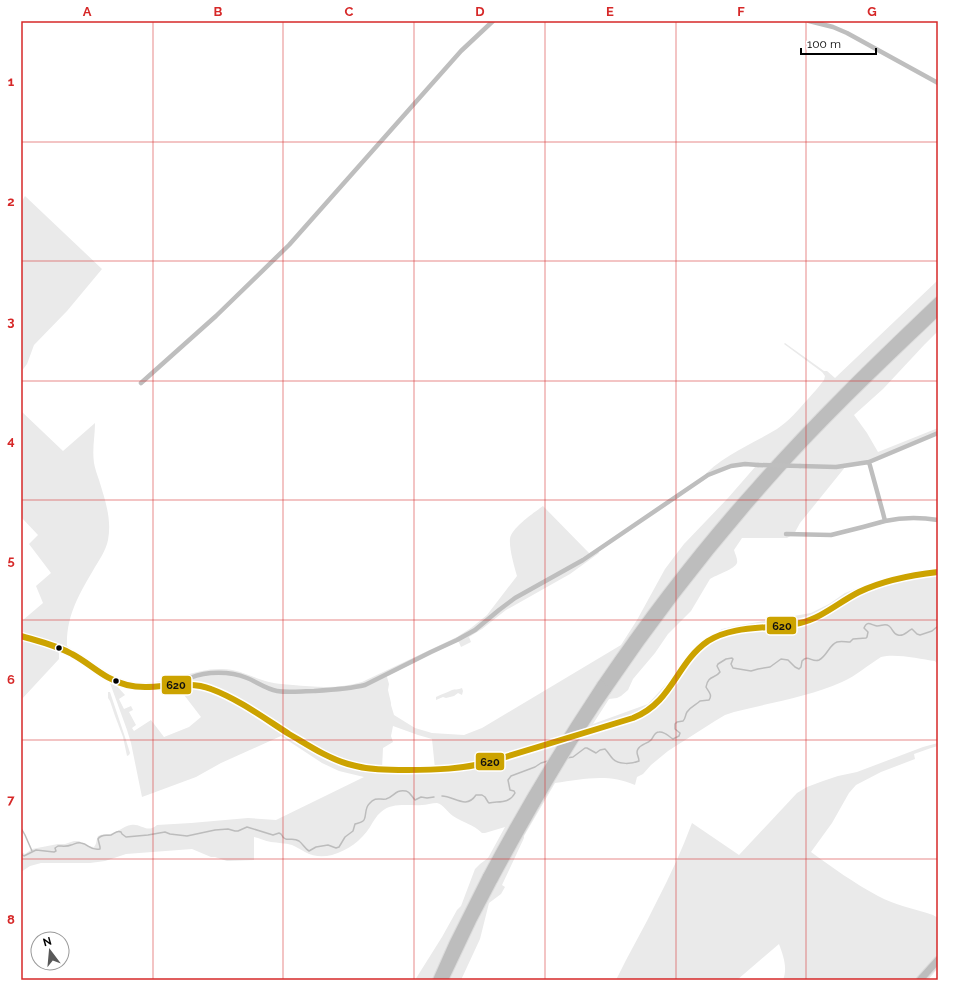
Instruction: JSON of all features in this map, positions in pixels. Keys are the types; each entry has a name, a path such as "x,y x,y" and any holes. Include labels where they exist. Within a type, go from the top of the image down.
{"highway":[{"path":"604,687 640,630 719,528 824,413 938,301"},
{"path":"444,980 515,824 572,729 686,581 759,493 834,412 938,311"},
{"path":"437,980 466,918 490,877"}],"main road":[{"path":"920,980 938,960"}],"street":[{"path":"141,383 216,316 290,245 461,51 493,21"},
{"path":"809,21 833,27 847,33 938,83"},
{"path":"180,686 188,679 199,675 215,673 232,674 247,678 269,689 286,692 337,690 365,685 458,640 475,630 514,598 583,560 708,475 731,466 745,464 836,467 869,462 938,433"},
{"path":"869,462 885,521"},
{"path":"786,534 830,535 902,518 938,520"},
{"path":"21,636 46,643 67,652 77,657 108,679 125,685 142,687 201,686 217,691 316,750 349,764 382,769 440,770 466,768 510,757 540,746 598,730 626,720 646,712 660,701 696,652 717,636 747,628 804,622 816,617 860,592 879,584 906,576 938,572"}],"shaded area":[{"path":"25,196 102,269 67,311 34,345 27,364 21,372 21,203"},
{"path":"938,280 938,331 883,389 854,415 878,452 938,428 938,433 869,462 846,466 800,523 794,534 787,538 742,538 734,550 737,560 736,565 710,579 691,611 668,634 655,653 633,679 628,690 617,698 609,699 593,724 648,704 670,680 681,663 697,644 722,629 811,613 829,604 845,593 871,583 906,573 938,568 938,665 935,661 908,657 881,657 852,677 816,692 725,715 668,751 651,765 643,774 637,777 635,785 625,781 605,778 555,783 524,836 502,885 505,887 501,894 489,903 480,939 461,980 415,980 457,910 461,906 475,869 488,858 505,827 482,833 453,816 437,803 424,805 400,805 385,809 378,815 358,841 329,856 312,855 292,845 269,842 254,837 254,860 227,861 211,857 192,849 126,854 105,861 90,863 41,863 30,866 21,872 21,852 25,854 32,849 65,844 74,841 79,841 87,846 94,847 98,836 113,833 131,825 138,825 150,829 157,825 248,818 276,820 364,777 339,771 322,763 281,736 221,763 196,777 142,797 131,743 110,683 116,685 125,695 119,699 124,709 131,706 133,710 129,712 136,725 132,728 134,731 151,720 164,737 189,727 201,717 181,691 163,692 156,689 125,685 59,649 59,659 21,700 21,624 23,620 43,603 36,586 51,573 29,544 38,535 21,517 21,411 63,451 95,423 93,458 95,469 104,495 109,532 104,551 84,586 71,614 67,635 67,646 109,673 127,681 144,683 156,682 211,669 228,669 278,684 337,687 362,682 457,637 487,615 517,576 510,547 511,535 514,530 543,506 590,554 598,550 599,553 570,574 506,610 482,629 469,637 471,642 461,647 458,640 386,677 389,684 388,690 394,715 415,728 432,733 464,735 482,728 621,645 637,620 665,569 674,557 756,465 731,466 700,480 717,464 726,458 781,426 797,411 824,380 825,376 822,372 784,344 785,343 835,378","holes":["393,726 432,739 435,769 382,769 383,748 393,742 391,736"]},
{"path":"462,688 462,695 458,693 454,696 446,698 443,697 436,700 436,697 438,696 452,690"},
{"path":"108,692 110,692 130,753 127,756 123,737 108,698"},
{"path":"938,743 938,746 914,754 915,759 881,772 856,785 849,793 832,823 811,852 852,881 878,896 938,918 938,968 928,980 783,980 785,966 779,944 737,980 616,980 667,882 692,823 739,855 797,793 807,787 838,776 857,772 923,747"}],"waterway":[{"path":"566,758 573,757 587,748 596,753 605,749 613,759 622,763 633,763 639,761 637,750 651,740 656,733 663,732 673,739 679,736 680,733 675,729 675,724 683,721 686,713 700,701 709,700 710,695 706,687 707,683 720,672 717,666 726,659 733,659 731,664 733,668 751,671 770,667 781,659 788,660 799,669 804,659 808,658 817,661 819,660 834,643 850,642 853,639 866,638 868,632 864,628 866,624 877,626 888,625 895,634 900,635 904,635 912,629 920,635 932,631 938,626"},
{"path":"442,796 464,802 472,799 476,795 482,795 489,803 504,801 513,797 515,793 514,791 510,790 508,780 511,776 548,761"},
{"path":"21,854 24,856 36,850 54,852 56,851 55,848 58,846 68,846 78,843 94,849 100,849 99,837 111,835 118,831 126,837 165,832 187,836 215,830 228,829 238,831 247,827 273,835 279,833 285,839 294,839 299,841 309,851 316,847 328,845 336,848 339,847 345,837 353,831 355,824 364,820 367,806 374,800 386,799 399,791 409,792 415,800 421,797 434,797"},
{"path":"21,828 32,851"}],"transit line":[{"name":"620","path":"21,636 60,648 119,683 137,687 190,685 211,689 241,703 318,751 348,764 370,769 386,770 449,769 489,762 633,718 646,711 657,702 697,650 708,641 718,636 741,630 789,625 808,621 823,614 859,592 878,584 908,576 938,572"}]}
